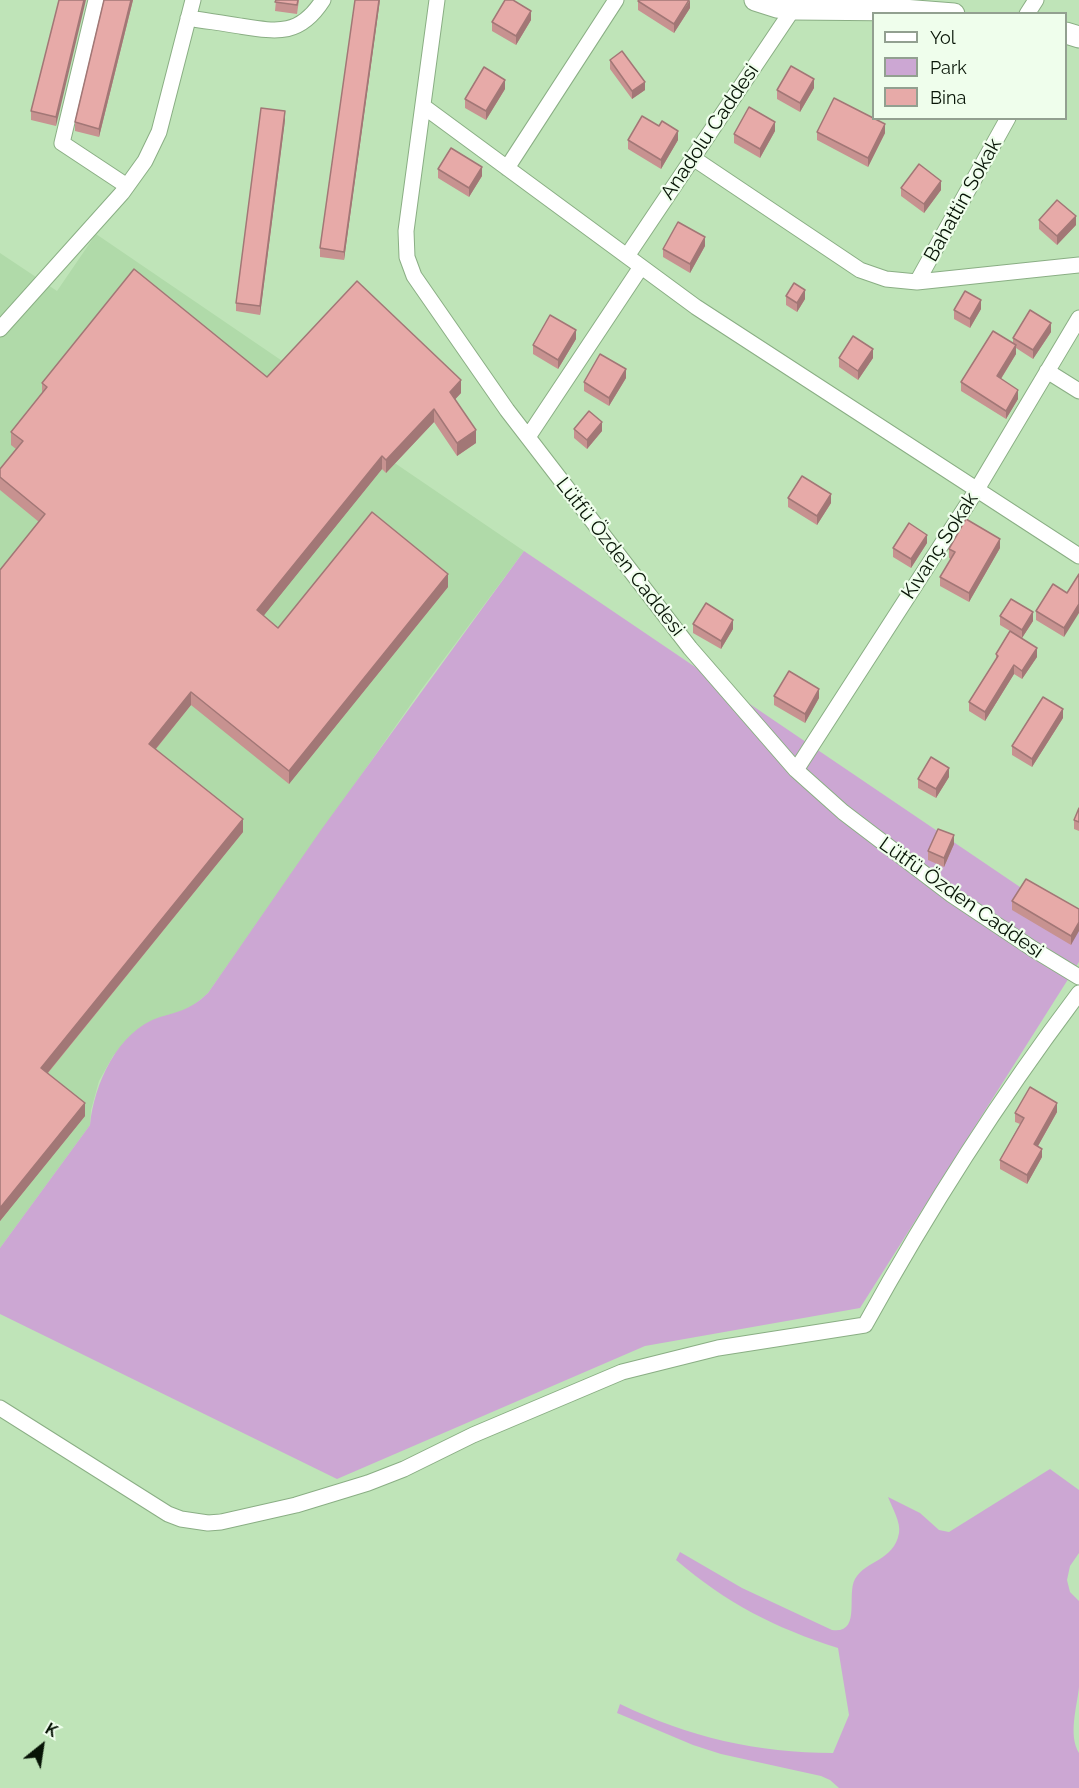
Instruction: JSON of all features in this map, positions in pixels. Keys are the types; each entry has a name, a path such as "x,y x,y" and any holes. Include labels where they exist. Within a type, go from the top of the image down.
{"street":[{"path":"96,0 62,143 127,186"},
{"path":"0,329 127,186 145,161 159,132 193,0"},
{"path":"188,18 276,32 301,23 317,10 323,0"},
{"name":"Lütfü Özden Caddesi","path":"437,0 406,231 410,267 419,285 528,437 690,648 796,770 843,812 943,888 1079,977"},
{"path":"507,168 616,0"},
{"path":"755,0 793,9 826,4 928,12"},
{"name":"Anadolu Caddesi","path":"627,256 793,9"},
{"path":"423,106 696,307 1079,556"},
{"name":"Bahattin Sokak","path":"917,282 1007,120"},
{"path":"693,158 860,270 886,279 917,282 1079,265"},
{"path":"528,437 641,267"},
{"name":"Kıvanç Sokak","path":"796,770 976,491 1079,318"},
{"path":"1047,371 1079,391"},
{"path":"0,1408 168,1514 195,1522 221,1522 297,1504 368,1483 430,1457 473,1435 622,1372 718,1348 865,1325 971,1146 1079,993"}],"shaded area":[{"path":"96,234 294,369 283,387 524,551 421,690 208,993 182,1012 159,1018 144,1026 131,1036 113,1056 99,1081 91,1110 90,1125 0,1248 0,253 57,291"}],"green space":[{"path":"524,551 1079,927 1079,962 860,1308 645,1346 337,1479 0,1314 0,1248 90,1125 92,1109 103,1077 120,1047 131,1034 145,1024 186,1009 208,993 321,830"},
{"path":"1050,1469 1079,1490 1079,1553 1070,1566 1067,1580 1070,1592 1079,1601 1079,1687 1074,1738 1079,1753 1079,1788 839,1788 821,1776 721,1754 693,1745 617,1713 620,1704 671,1726 724,1741 778,1750 833,1753 849,1715 838,1648 793,1632 752,1613 714,1589 676,1560 680,1552 742,1588 832,1630 841,1630 850,1620 855,1579 866,1568 886,1555 896,1542 899,1525 888,1497 920,1513 939,1530 949,1532"}],"building":[{"path":"59,0 84,0 56,117 31,111"},
{"path":"104,0 131,0 99,129 75,122"},
{"path":"276,0 298,0 297,5 275,2"},
{"path":"355,0 379,0 344,252 320,248"},
{"path":"505,0 513,0 531,11 516,36 492,22"},
{"path":"639,0 689,0 674,24"},
{"path":"622,51 645,82 632,91 610,60"},
{"path":"791,66 814,79 800,103 777,90"},
{"path":"484,67 505,80 486,111 465,99"},
{"path":"834,98 872,117 872,120 885,124 868,158 817,132"},
{"path":"749,107 775,122 760,149 734,134"},
{"path":"261,108 285,111 260,306 236,303"},
{"path":"642,116 659,126 662,121 678,131 661,160 628,140"},
{"path":"451,148 482,167 469,188 438,169"},
{"path":"919,164 941,181 924,204 901,188"},
{"path":"1057,200 1076,216 1057,236 1039,220"},
{"path":"678,222 705,237 690,264 663,249"},
{"path":"134,269 267,377 357,281 461,380 450,392 476,430 457,443 434,409 386,460 382,456 257,610 278,628 372,512 448,574 289,771 191,692 149,744 243,819 41,1068 85,1103 0,1208 0,570 45,514 0,477 0,469 23,441 11,432 47,387 42,383"},
{"path":"794,283 805,290 797,303 786,296"},
{"path":"965,291 981,300 970,319 954,310"},
{"path":"1030,310 1051,323 1033,350 1013,338"},
{"path":"550,315 576,330 558,360 533,345"},
{"path":"993,331 1016,345 997,376 1018,390 1006,411 961,382"},
{"path":"853,336 873,349 858,371 839,358"},
{"path":"600,354 626,369 609,398 584,382"},
{"path":"589,411 602,422 587,440 574,429"},
{"path":"802,476 831,494 817,516 788,498"},
{"path":"966,519 1000,539 969,593 940,577 955,552 949,549"},
{"path":"909,523 927,535 911,559 893,548"},
{"path":"1079,574 1079,604 1064,628 1036,611 1053,584 1067,593"},
{"path":"1011,599 1033,612 1022,630 1000,616"},
{"path":"706,603 733,620 721,641 693,624"},
{"path":"1010,631 1037,648 1022,671 1014,665 985,712 969,702 998,656 996,654"},
{"path":"789,671 819,689 805,714 774,696"},
{"path":"1043,697 1063,709 1032,759 1012,746"},
{"path":"931,757 949,768 936,789 918,779"},
{"path":"1079,808 1079,822 1074,820"},
{"path":"938,829 954,835 944,858 928,851"},
{"path":"1026,879 1079,909 1079,922 1071,936 1012,901"},
{"path":"1030,1087 1057,1103 1034,1144 1042,1149 1027,1175 1000,1160 1024,1118 1015,1113"}]}
